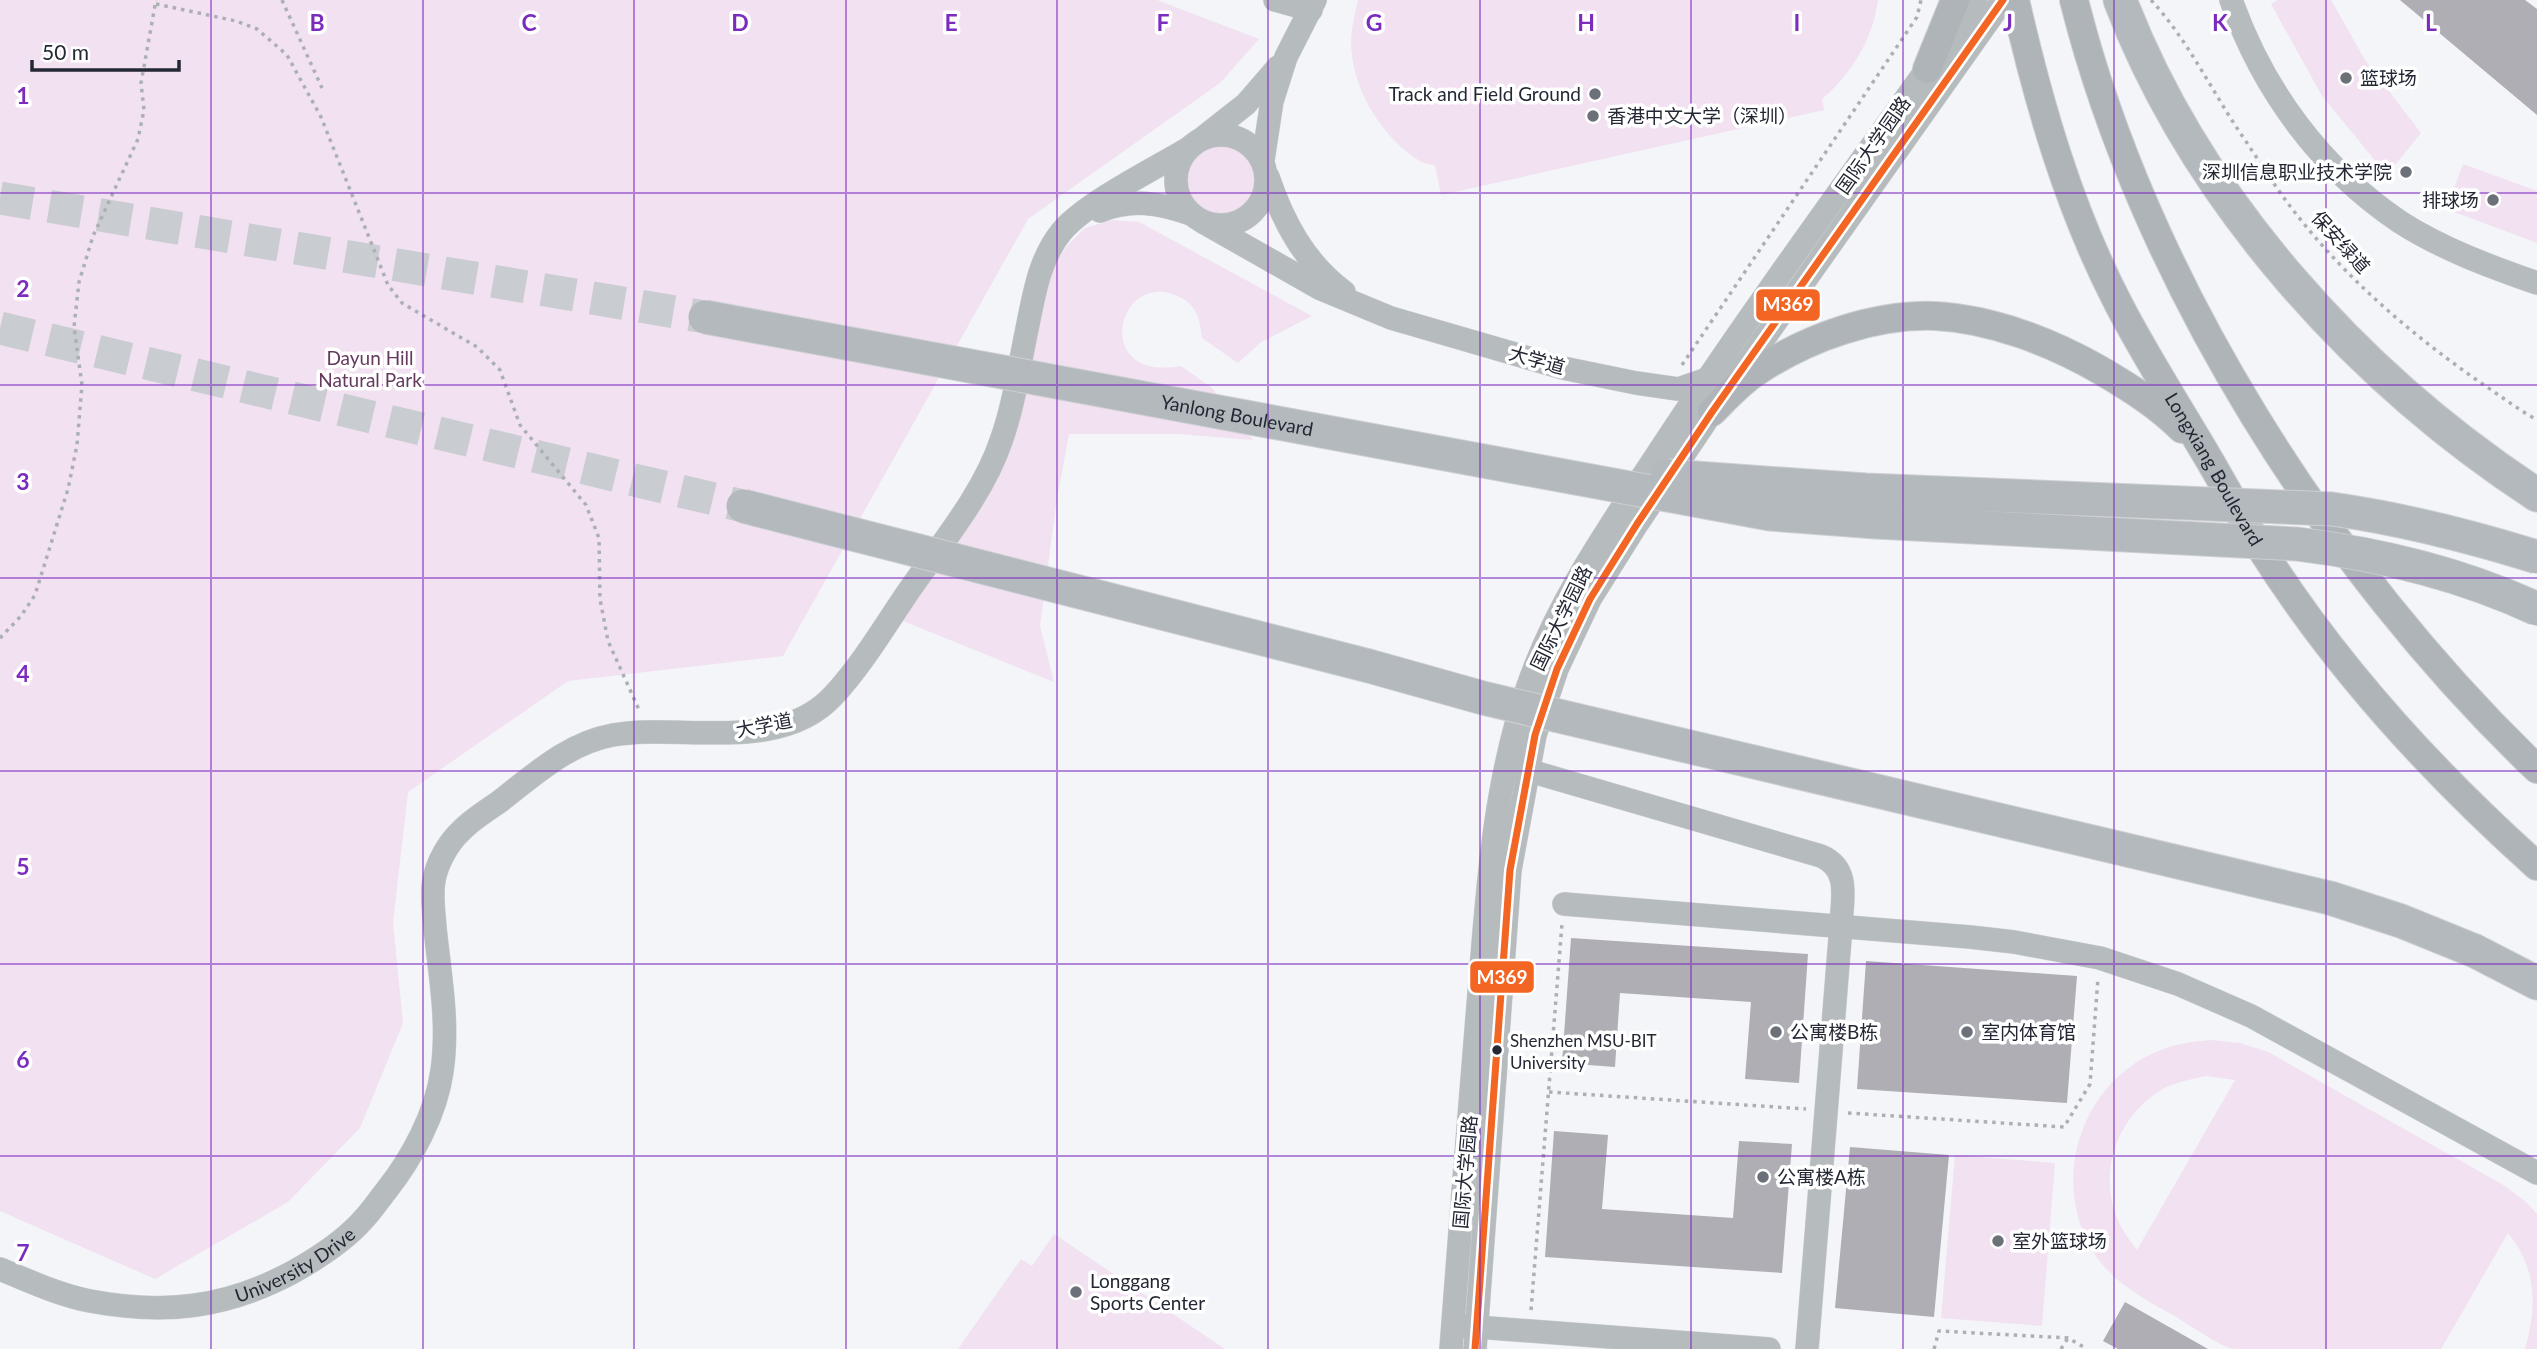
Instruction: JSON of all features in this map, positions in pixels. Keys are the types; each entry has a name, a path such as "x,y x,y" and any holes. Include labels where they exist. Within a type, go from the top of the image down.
{"highway":[{"path":"2120,0 2143,55 2169,104 2214,176 2272,258 2319,312 2377,370 2499,470 2537,495"},
{"name":"Yanlong Boulevard","path":"705,317 1770,513 1875,522 2319,546 2396,560 2509,596 2537,609"},
{"path":"1483,462 1867,490 2332,509 2385,516 2441,528 2537,557"},
{"path":"743,506 1369,666 1483,698 2330,898 2401,921 2475,951 2537,983"}],"main road":[{"path":"1927,69 1955,0"},
{"name":"Longxiang Boulevard","path":"2014,0 2043,114 2089,239 2131,327 2260,547 2301,608 2402,731 2501,834 2537,866"},
{"path":"2074,0 2099,85 2142,198 2203,324 2243,397 2297,482 2396,614 2451,681 2537,769"},
{"path":"1712,412 1758,370 1812,343 1875,322 1935,316 2003,328 2080,359 2146,399 2172,419 2208,456"}],"street":[{"path":"1265,166 1272,100 1286,57 1313,5 1275,0"},
{"name":"国际大学园路","path":"1476,1338 1517,767 1527,690 1556,618 1600,542 1707,379 1976,0"},
{"name":"国际大学园路","path":"1451,1349 1489,866 1517,767 1570,638 1612,561 1712,412 2003,0"},
{"path":"2231,0 2242,30 2267,81 2294,121 2324,158 2362,194 2402,223 2449,248 2537,283"},
{"path":"1197,218 1182,202 1177,189 1176,174 1180,160 1195,143 1224,124 1246,104 1286,57"},
{"name":"大学道","path":"0,1269 38,1285 86,1300 167,1309 220,1303 270,1284 321,1257 361,1223 401,1172 426,1125 442,1074 444,1015 433,881 443,854 460,831 559,755 613,735 745,732 777,727 806,716 830,699 853,671 981,484 1000,446 1011,407 1037,280 1053,243 1065,227 1088,208 1195,143 1216,135 1230,135 1255,149 1265,166 1286,225 1303,251 1340,289 1370,309"},
{"name":"大学道","path":"1065,227 1124,203 1162,204 1217,226 1231,225 1244,219 1263,199 1267,186 1265,166"},
{"name":"大学道","path":"1197,218 1321,289 1370,309 1563,368 1678,389 1707,379"},
{"path":"1517,767 1831,860 1839,869 1842,882 1841,926 1807,1349"},
{"path":"1564,904 2014,942 2100,958 2178,984 2251,1016 2537,1173"},
{"path":"1452,1325 1476,1338 1529,1331 1591,1343 1769,1349"}],"path":[{"path":"282,0 322,88"},
{"path":"1667,388 1917,17 1921,0"},
{"name":"保安绿道","path":"2151,0 2183,41 2242,136 2293,210 2347,272 2402,322 2459,368 2537,421"},
{"path":"0,638 35,595 68,489 82,385 74,327 79,282 93,236 138,139 144,110 141,83 156,2 236,21 257,29 287,55 321,117 388,285 402,303 477,347 500,370 520,425 586,505 599,538 600,598 608,641 649,734"},
{"path":"1529,1331 1564,904"},
{"path":"1549,1092 1804,1110 1816,1104 1826,1104 1837,1105 1844,1112 2064,1127 2090,1084 2100,958"},
{"path":"1934,1349 1939,1331 2068,1338 2087,1349"},
{"path":"2061,1349 2068,1338"}],"green space":[{"name":"Dayun Hill Natural Park","path":"0,0 1157,0 1259,39 1220,83 1028,219 783,656 568,681 408,792 393,922 403,1023 360,1128 288,1202 155,1279 0,1211"},
{"name":"Track and Field Ground","path":"1358,0 1878,0 1866,41 1852,67 1822,99 1824,110 1441,195 1435,165 1417,160 1402,148 1373,113 1360,87 1351,43"},
{"name":"篮球场","path":"2278,0 2331,0 2365,60 2421,133 2387,175 2322,96 2271,4"},
{"path":"1221,145 1246,155 1256,180 1246,205 1221,215 1196,205 1186,180 1196,155"},
{"name":"排球场","path":"2463,164 2537,191 2537,243 2446,209"},
{"path":"1112,220 1139,222 1312,316 1261,342 1238,363 1202,338 1196,312 1182,298 1155,292 1139,299 1128,312 1123,328 1124,345 1134,358 1153,367 1181,366 1212,388 1253,440 1179,434 1069,434 1057,498 1040,626 1054,682 898,619 988,489 1047,275 1067,246 1085,228"},
{"path":"2211,1040 2240,1043 2268,1052 2505,1186 2526,1202 2537,1214 2537,1349 2525,1349 2533,1303 2532,1288 2525,1260 2508,1233 2441,1349 2234,1349 2142,1297 2109,1272 2092,1250 2080,1223 2074,1194 2074,1166 2080,1138 2091,1111 2107,1088 2128,1068 2161,1050","holes":["2206,1076 2235,1080 2137,1250 2119,1223 2110,1188 2110,1170 2120,1135 2141,1106 2167,1087"]},
{"name":"室外篮球场","path":"1955,1155 2055,1163 2042,1326 1941,1318"},
{"name":"Longgang Sports Center","path":"1054,1234 1225,1349 958,1349 1021,1259 1032,1266"}],"building":[{"path":"2400,0 2525,0 2537,9 2537,115"},
{"name":"公寓楼B栋","path":"1571,938 1808,954 1799,1083 1745,1079 1751,1002 1620,993 1615,1067 1562,1063"},
{"name":"室内体育馆","path":"1866,961 2077,976 2067,1103 1857,1089"},
{"name":"公寓楼A栋","path":"1554,1131 1608,1135 1602,1209 1733,1218 1739,1141 1792,1144 1782,1273 1545,1257"},
{"path":"1850,1147 1949,1155 1934,1317 1835,1308"},
{"path":"2125,1302 2208,1349 2118,1349 2103,1341"}],"tunnel":[{"path":"0,198 705,317"},
{"path":"0,328 743,506"}],"transit line":[{"name":"M369","path":"1475,1349 1510,870 1535,735 1557,669 1590,599 1637,524 1712,412 2003,0"}],"place":[{"name":"篮球场","path":"2346,78"},
{"name":"Track and Field Ground","path":"1595,94"},
{"name":"香港中文大学（深圳）","path":"1593,116"},
{"name":"深圳信息职业技术学院","path":"2406,172"},
{"name":"排球场","path":"2493,200"},
{"name":"公寓楼B栋","path":"1776,1032"},
{"name":"室内体育馆","path":"1967,1032"},
{"name":"Shenzhen MSU-BIT University","path":"1497,1050"},
{"name":"公寓楼A栋","path":"1763,1177"},
{"name":"室外篮球场","path":"1998,1241"},
{"name":"Longgang Sports Center","path":"1076,1292"}]}
